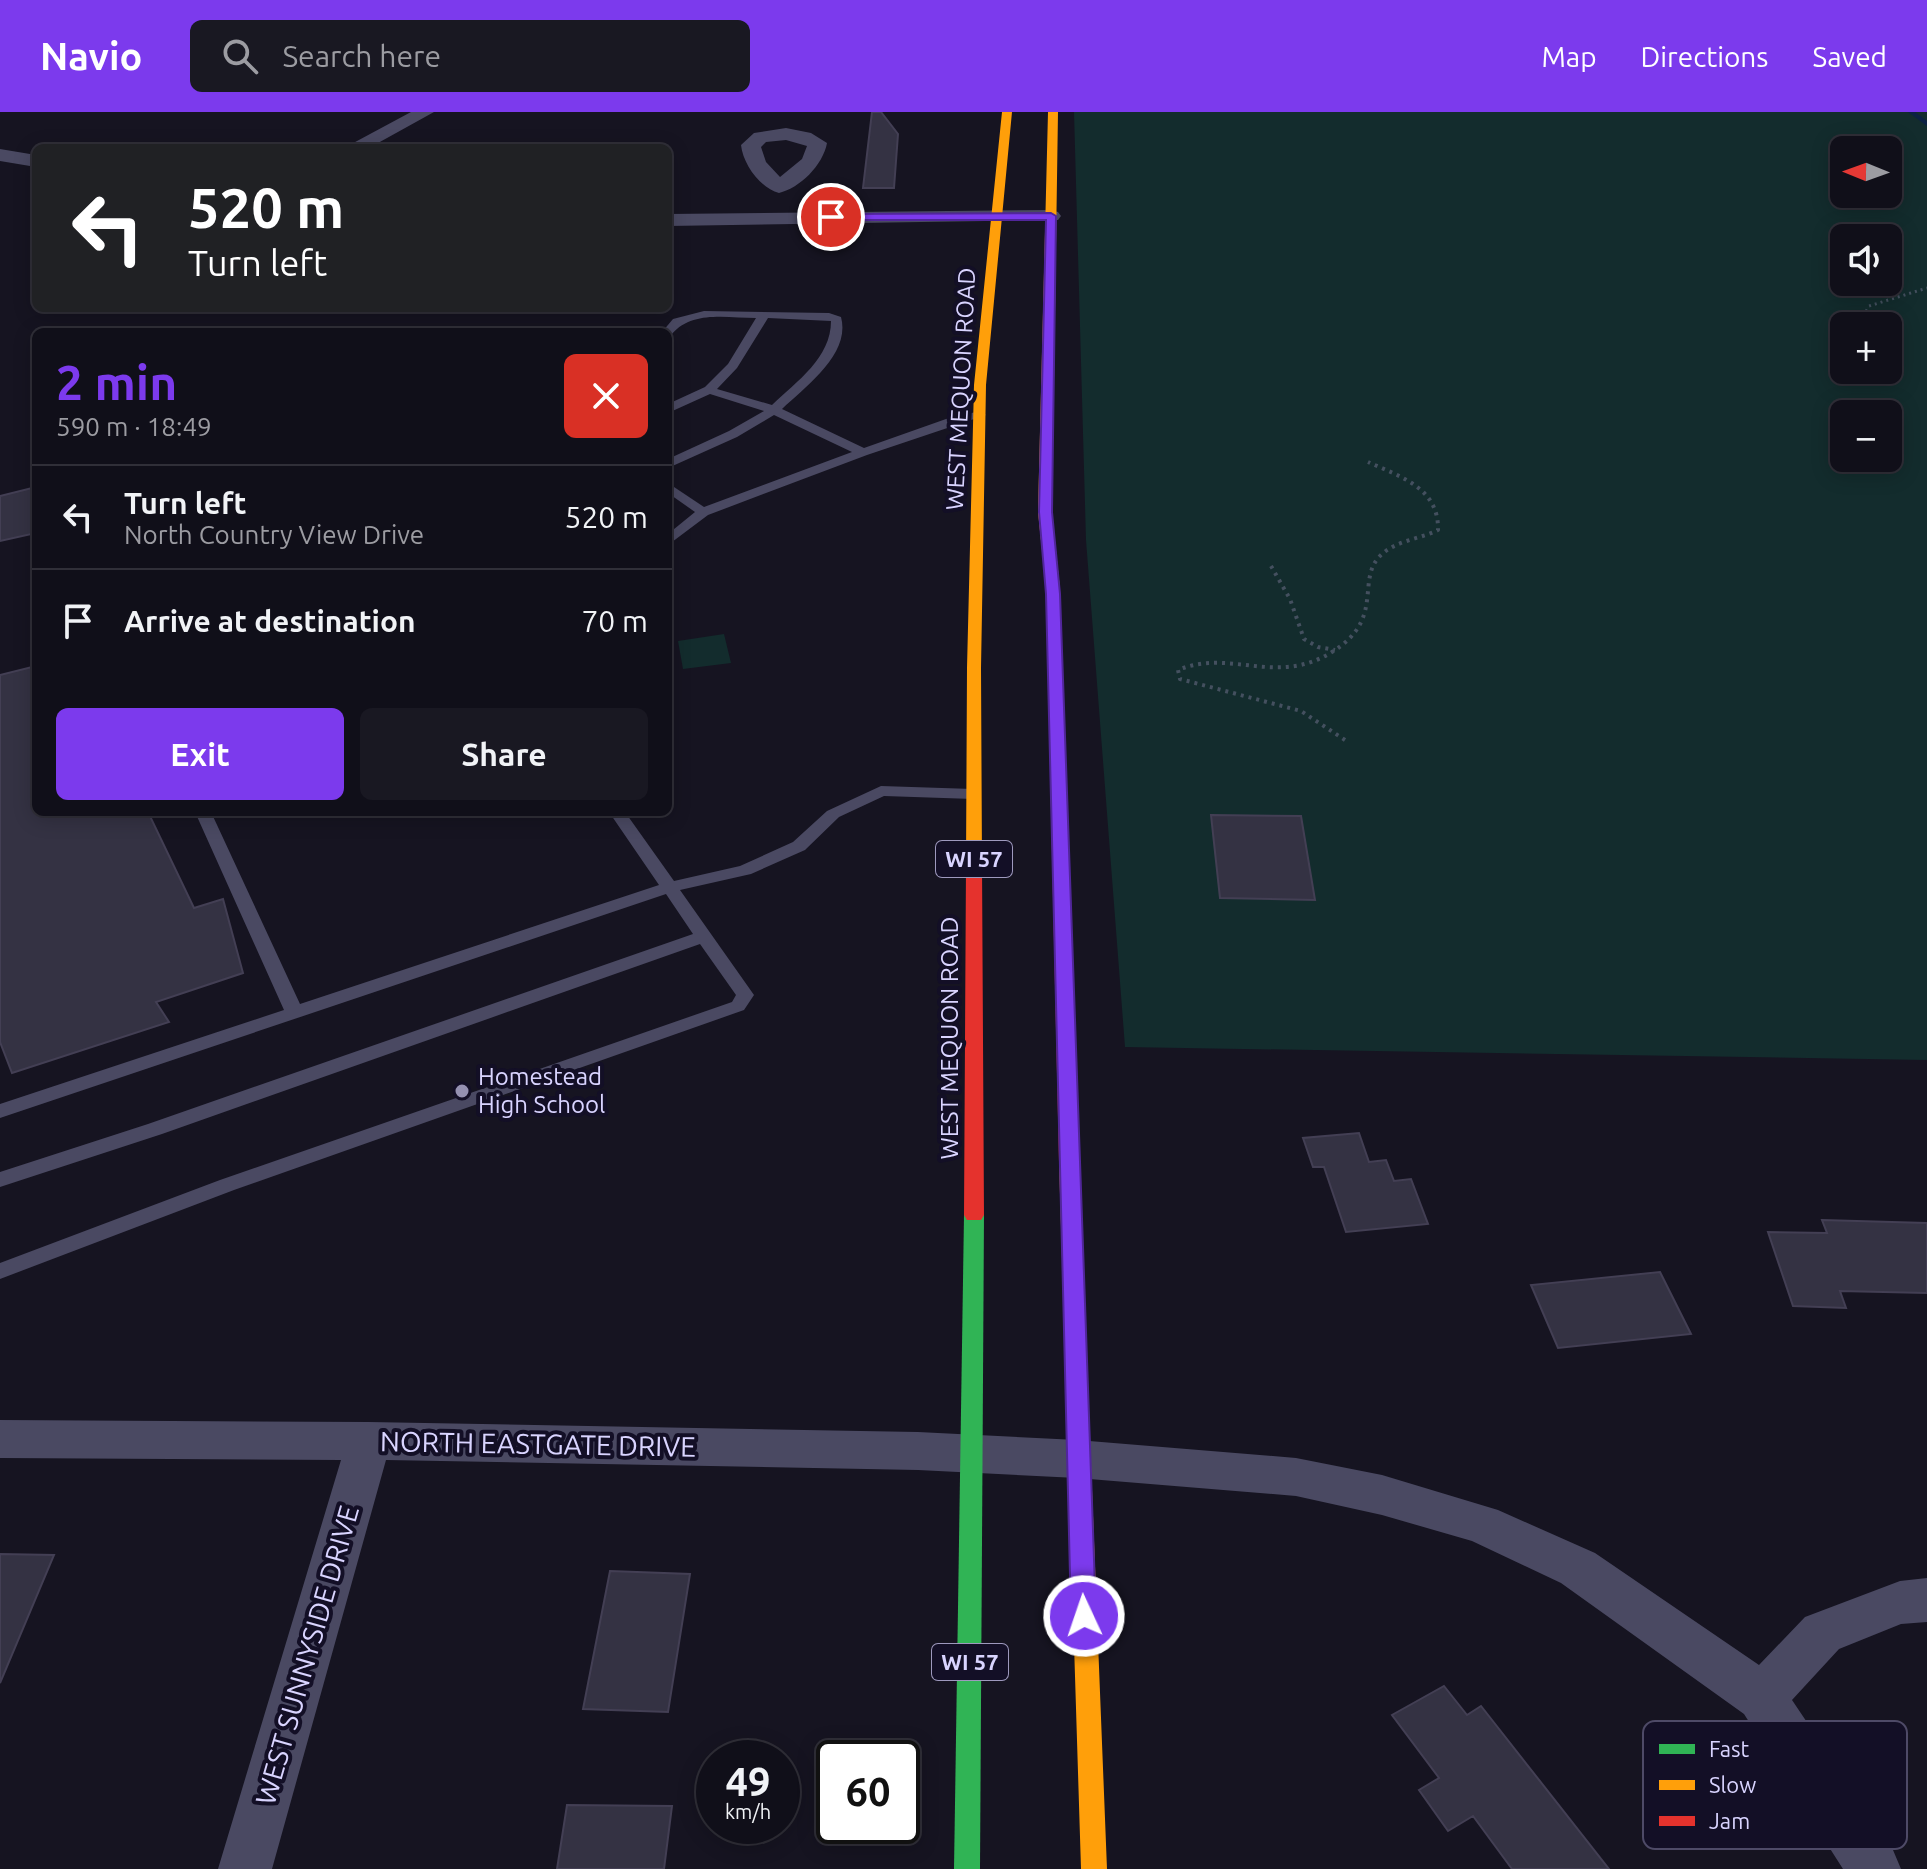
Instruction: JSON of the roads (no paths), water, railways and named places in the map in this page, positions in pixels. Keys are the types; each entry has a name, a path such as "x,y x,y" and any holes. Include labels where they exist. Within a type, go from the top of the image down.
{"main road":[{"name":"WEST MEQUON ROAD","path":"967,1869 974,1250 973,794 980,415 1007,112"},
{"path":"1053,112 1045,512 1054,610 1077,1459 1094,1869"}],"street":[{"path":"362,144 425,112"},
{"path":"0,155 32,160"},
{"path":"774,217 779,187"},
{"path":"672,220 1051,216"},
{"name":"NORTH EASTGATE DRIVE","path":"0,1439 369,1441 918,1451 1077,1459 1296,1477 1382,1495 1482,1524 1578,1568 1762,1697"},
{"name":"WEST SUNNYSIDE DRIVE","path":"245,1869 369,1441"},
{"path":"1778,1721 1762,1697 1822,1633 1900,1603 1927,1600"},
{"path":"1861,1849 1874,1869"}],"lane":[{"path":"671,328 677,321 704,314 829,316 837,319 837,337 821,365 774,410 733,434 672,462"},
{"path":"672,407 709,390 733,366 764,315"},
{"path":"709,390 774,410 863,452"},
{"path":"672,538 703,512 863,452 980,415"},
{"path":"672,490 703,512"},
{"path":"0,1111 670,887 745,870 799,846 833,814 855,800 881,791 973,794"},
{"path":"205,816 295,1014"},
{"path":"0,1271 227,1185 738,1006 745,995 620,816"},
{"path":"0,1180 184,1119 704,936"}],"waterway":[{"path":"1911,112 1927,124"}],"place":[{"name":"Homestead High School","path":"462,1091"}]}
